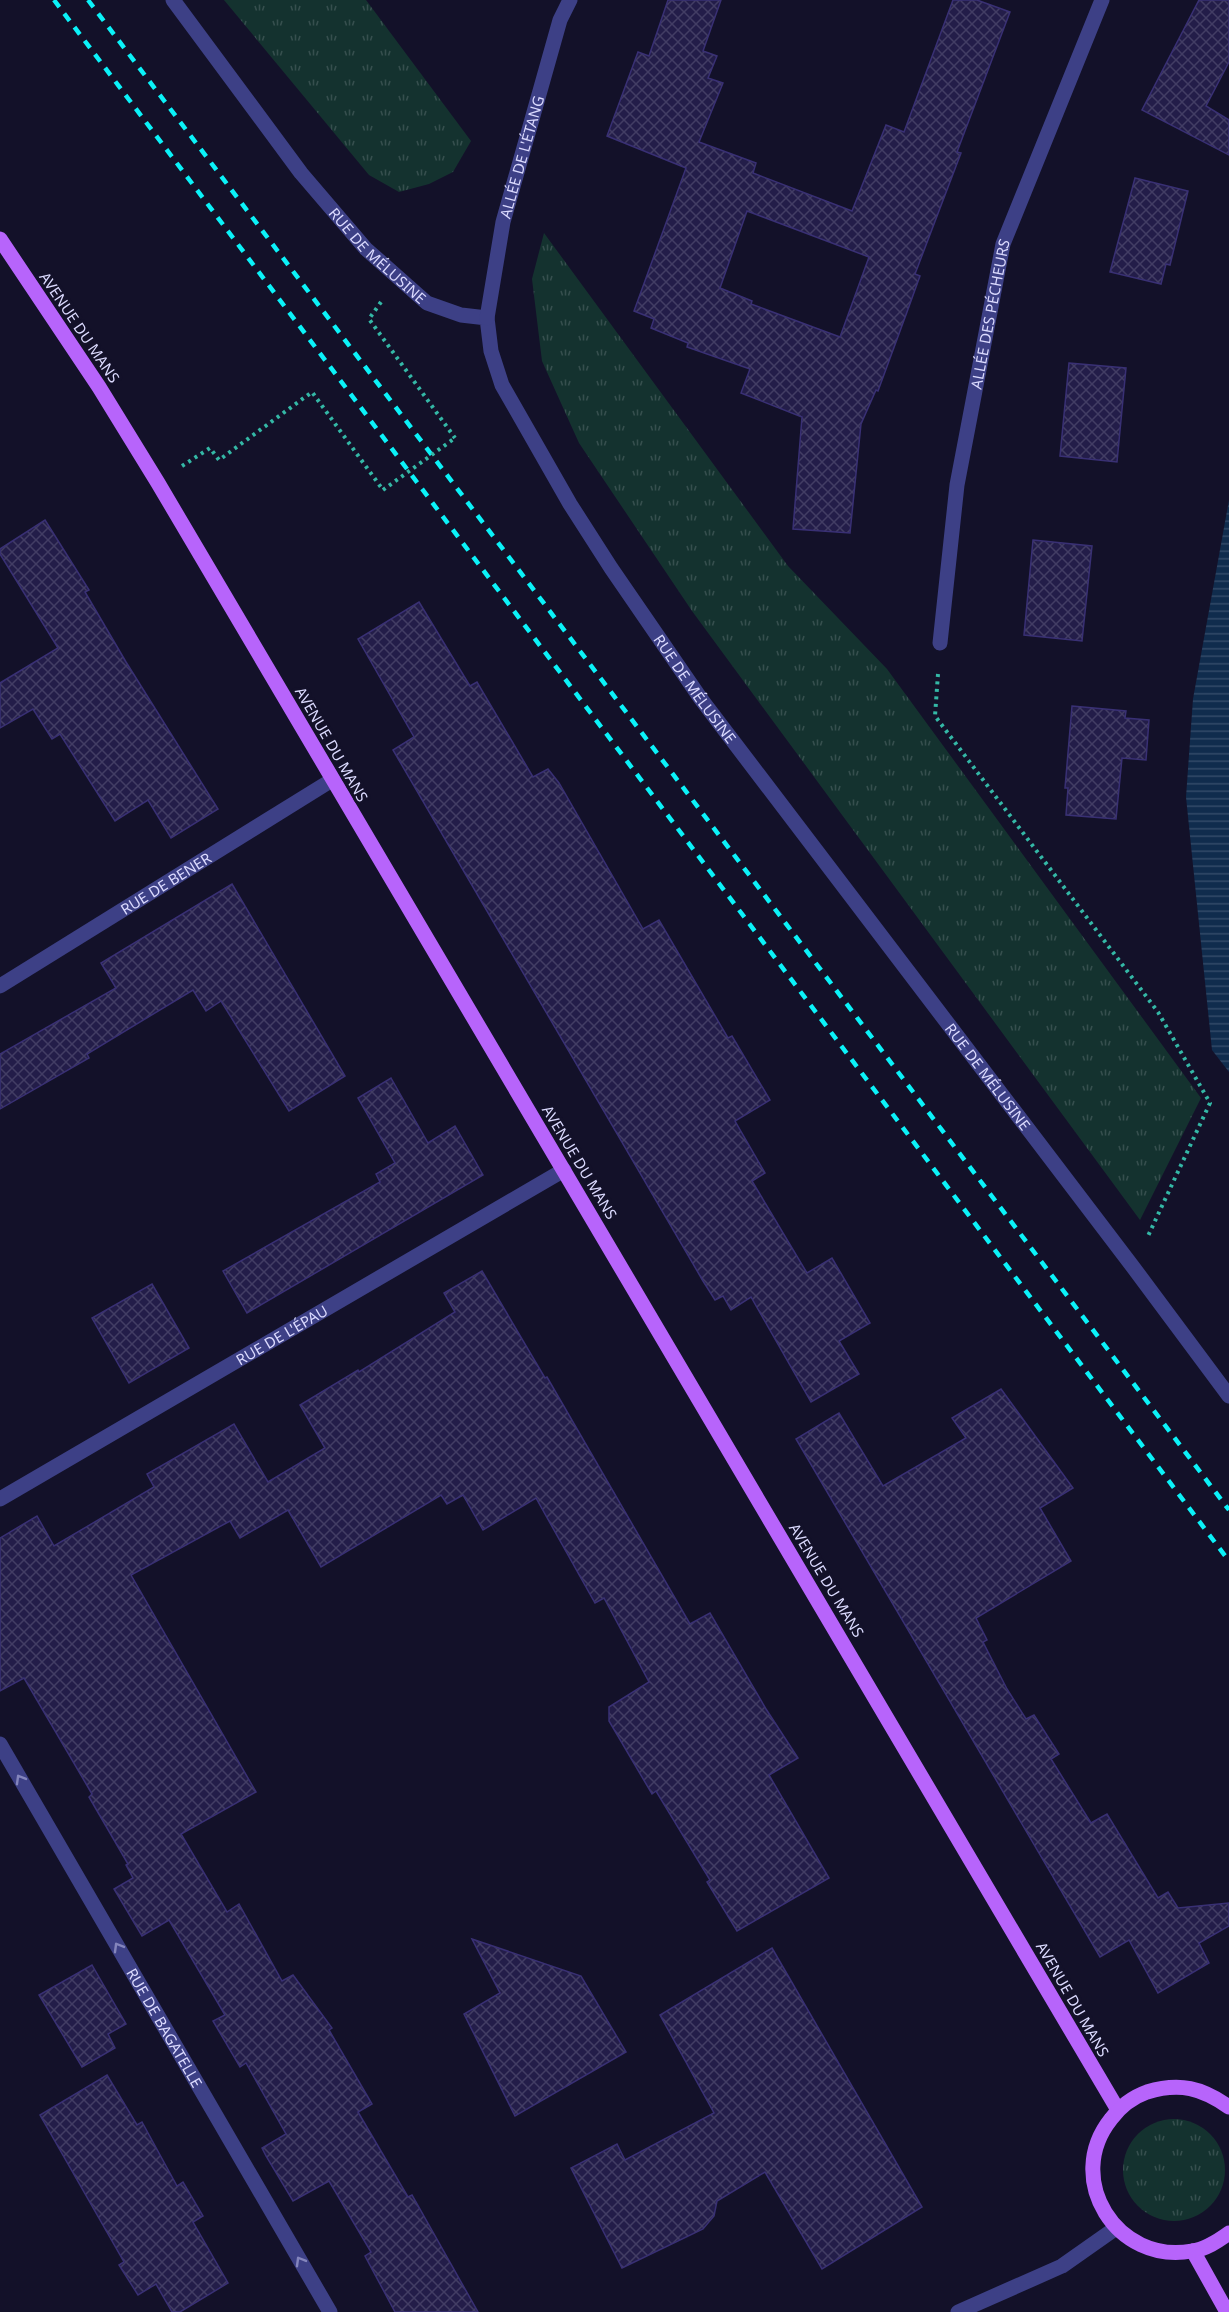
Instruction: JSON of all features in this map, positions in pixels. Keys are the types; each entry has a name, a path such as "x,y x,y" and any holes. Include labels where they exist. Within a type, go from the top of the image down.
{"main road":[{"name":"AVENUE DU MANS","path":"0,239 99,387 158,483 1118,2110"},
{"path":"1229,2107 1211,2094 1187,2087 1162,2087 1138,2095 1118,2110 1103,2128 1093,2157 1094,2186 1102,2208 1116,2228 1136,2243 1164,2253 1192,2251 1213,2244 1229,2233"},
{"path":"1192,2251 1227,2312"}],"street":[{"name":"RUE DE MÉLUSINE","path":"173,0 301,173 366,249 428,303 461,315 486,318 491,351 502,385 570,504 610,568 701,699 1229,1396"},
{"name":"ALLÉE DE L'ÉTANG","path":"486,318 503,222 560,20 570,0"},
{"name":"ALLÉE DES PÉCHEURS","path":"940,643 957,485 1004,244 1102,0"},
{"name":"RUE DE BENER","path":"0,986 332,780"},
{"name":"RUE DE L'ÉPAU","path":"0,1499 564,1170"},
{"name":"RUE DE BAGATELLE","path":"0,1744 330,2312"},
{"path":"958,2312 1062,2266 1116,2228"}],"path":[{"path":"158,483 210,448 219,460 312,392 383,490 455,438 369,319"},
{"path":"940,643 935,716 1158,1012 1210,1103 1133,1267"}],"green space":[{"path":"224,0 366,0 471,141 453,172 429,184 399,192 369,175"},
{"path":"544,233 788,566 887,669 1201,1098 1140,1220 692,611 579,443 542,361 532,279"},
{"path":"1174,2119 1194,2123 1210,2134 1221,2150 1225,2170 1221,2190 1210,2206 1194,2217 1174,2221 1154,2217 1138,2206 1127,2190 1123,2170 1127,2150 1138,2134 1154,2123"}],"water":[{"path":"1229,500 1229,1072 1212,1050 1186,797 1193,699"}],"building":[{"path":"668,0 721,0 703,51 717,56 708,78 723,83 699,142 756,163 753,173 852,211 886,125 904,132 953,0 977,0 1010,12 957,152 961,153 915,274 920,276 907,312 878,391 876,390 861,424 850,533 793,529 802,417 741,393 750,369 687,347 688,343 651,328 654,319 634,311 686,168 607,136 638,52 649,56","holes":["747,211 869,257 840,337 751,304 752,301 720,288"]},
{"path":"1199,0 1229,0 1229,62 1206,106 1229,120 1229,155 1142,110"},
{"path":"1135,178 1188,191 1170,265 1166,264 1161,284 1110,272"},
{"path":"1069,363 1126,368 1117,462 1060,456"},
{"path":"45,520 89,590 85,592 126,662 218,809 171,838 148,800 115,821 60,734 52,739 33,709 0,728 0,683 58,648 0,554 0,549"},
{"path":"1033,540 1092,546 1082,641 1024,635"},
{"path":"419,602 470,686 477,682 533,777 548,769 559,783 643,929 659,920 728,1038 732,1036 770,1100 735,1121 765,1173 752,1181 807,1273 832,1258 870,1323 839,1341 859,1374 811,1402 751,1297 731,1310 723,1296 715,1300 393,750 414,737 358,639"},
{"path":"1072,706 1126,711 1125,718 1149,720 1146,760 1122,758 1116,819 1066,815 1068,788 1065,788"},
{"path":"232,884 345,1076 289,1111 221,1001 206,1011 193,990 87,1054 89,1058 0,1109 0,1054 116,988 101,963"},
{"path":"391,1078 428,1143 455,1126 483,1175 247,1313 223,1271 380,1182 376,1174 395,1163 358,1098"},
{"path":"482,1271 545,1378 547,1377 690,1624 710,1613 766,1709 798,1758 769,1775 829,1878 737,1931 707,1882 710,1880 656,1791 652,1794 609,1721 609,1707 649,1682 604,1598 595,1603 536,1498 483,1530 463,1495 447,1504 441,1495 321,1567 288,1510 240,1538 230,1521 131,1575 256,1792 181,1834 227,1912 239,1904 282,1981 293,1975 332,2028 329,2030 372,2104 358,2112 408,2197 412,2195 478,2312 395,2312 365,2256 371,2252 329,2181 293,2201 266,2156 262,2148 286,2134 246,2063 240,2067 213,2021 225,2015 169,1920 142,1936 114,1889 133,1878 126,1865 128,1864 89,1797 92,1794 24,1678 0,1691 0,1538 37,1516 54,1546 154,1487 147,1474 234,1424 268,1482 325,1448 300,1405 358,1370 359,1372 455,1312 444,1293"},
{"path":"152,1284 189,1348 129,1383 92,1318"},
{"path":"1001,1389 1073,1488 1040,1508 1071,1561 976,1618 987,1640 983,1642 1007,1689 1026,1719 1034,1715 1059,1754 1051,1759 1091,1823 1107,1814 1158,1898 1168,1892 1178,1908 1229,1903 1229,1926 1199,1943 1209,1963 1158,1993 1129,1940 1100,1957 796,1439 839,1413 883,1486 966,1438 952,1418"},
{"path":"472,1939 581,1976 626,2052 515,2116 464,2014 500,1993"},
{"path":"772,1948 922,2207 822,2269 765,2172 717,2201 714,2216 703,2229 622,2268 571,2168 617,2144 625,2160 714,2113 660,2015"},
{"path":"92,1965 126,2024 108,2034 115,2048 82,2067 39,1995"},
{"path":"107,2075 137,2125 142,2122 177,2186 183,2182 203,2216 193,2222 228,2283 180,2312 172,2312 156,2284 138,2295 119,2265 124,2262 40,2115"}],"railway":[{"path":"54,0 1229,1561"},
{"path":"88,0 1229,1510"}]}
